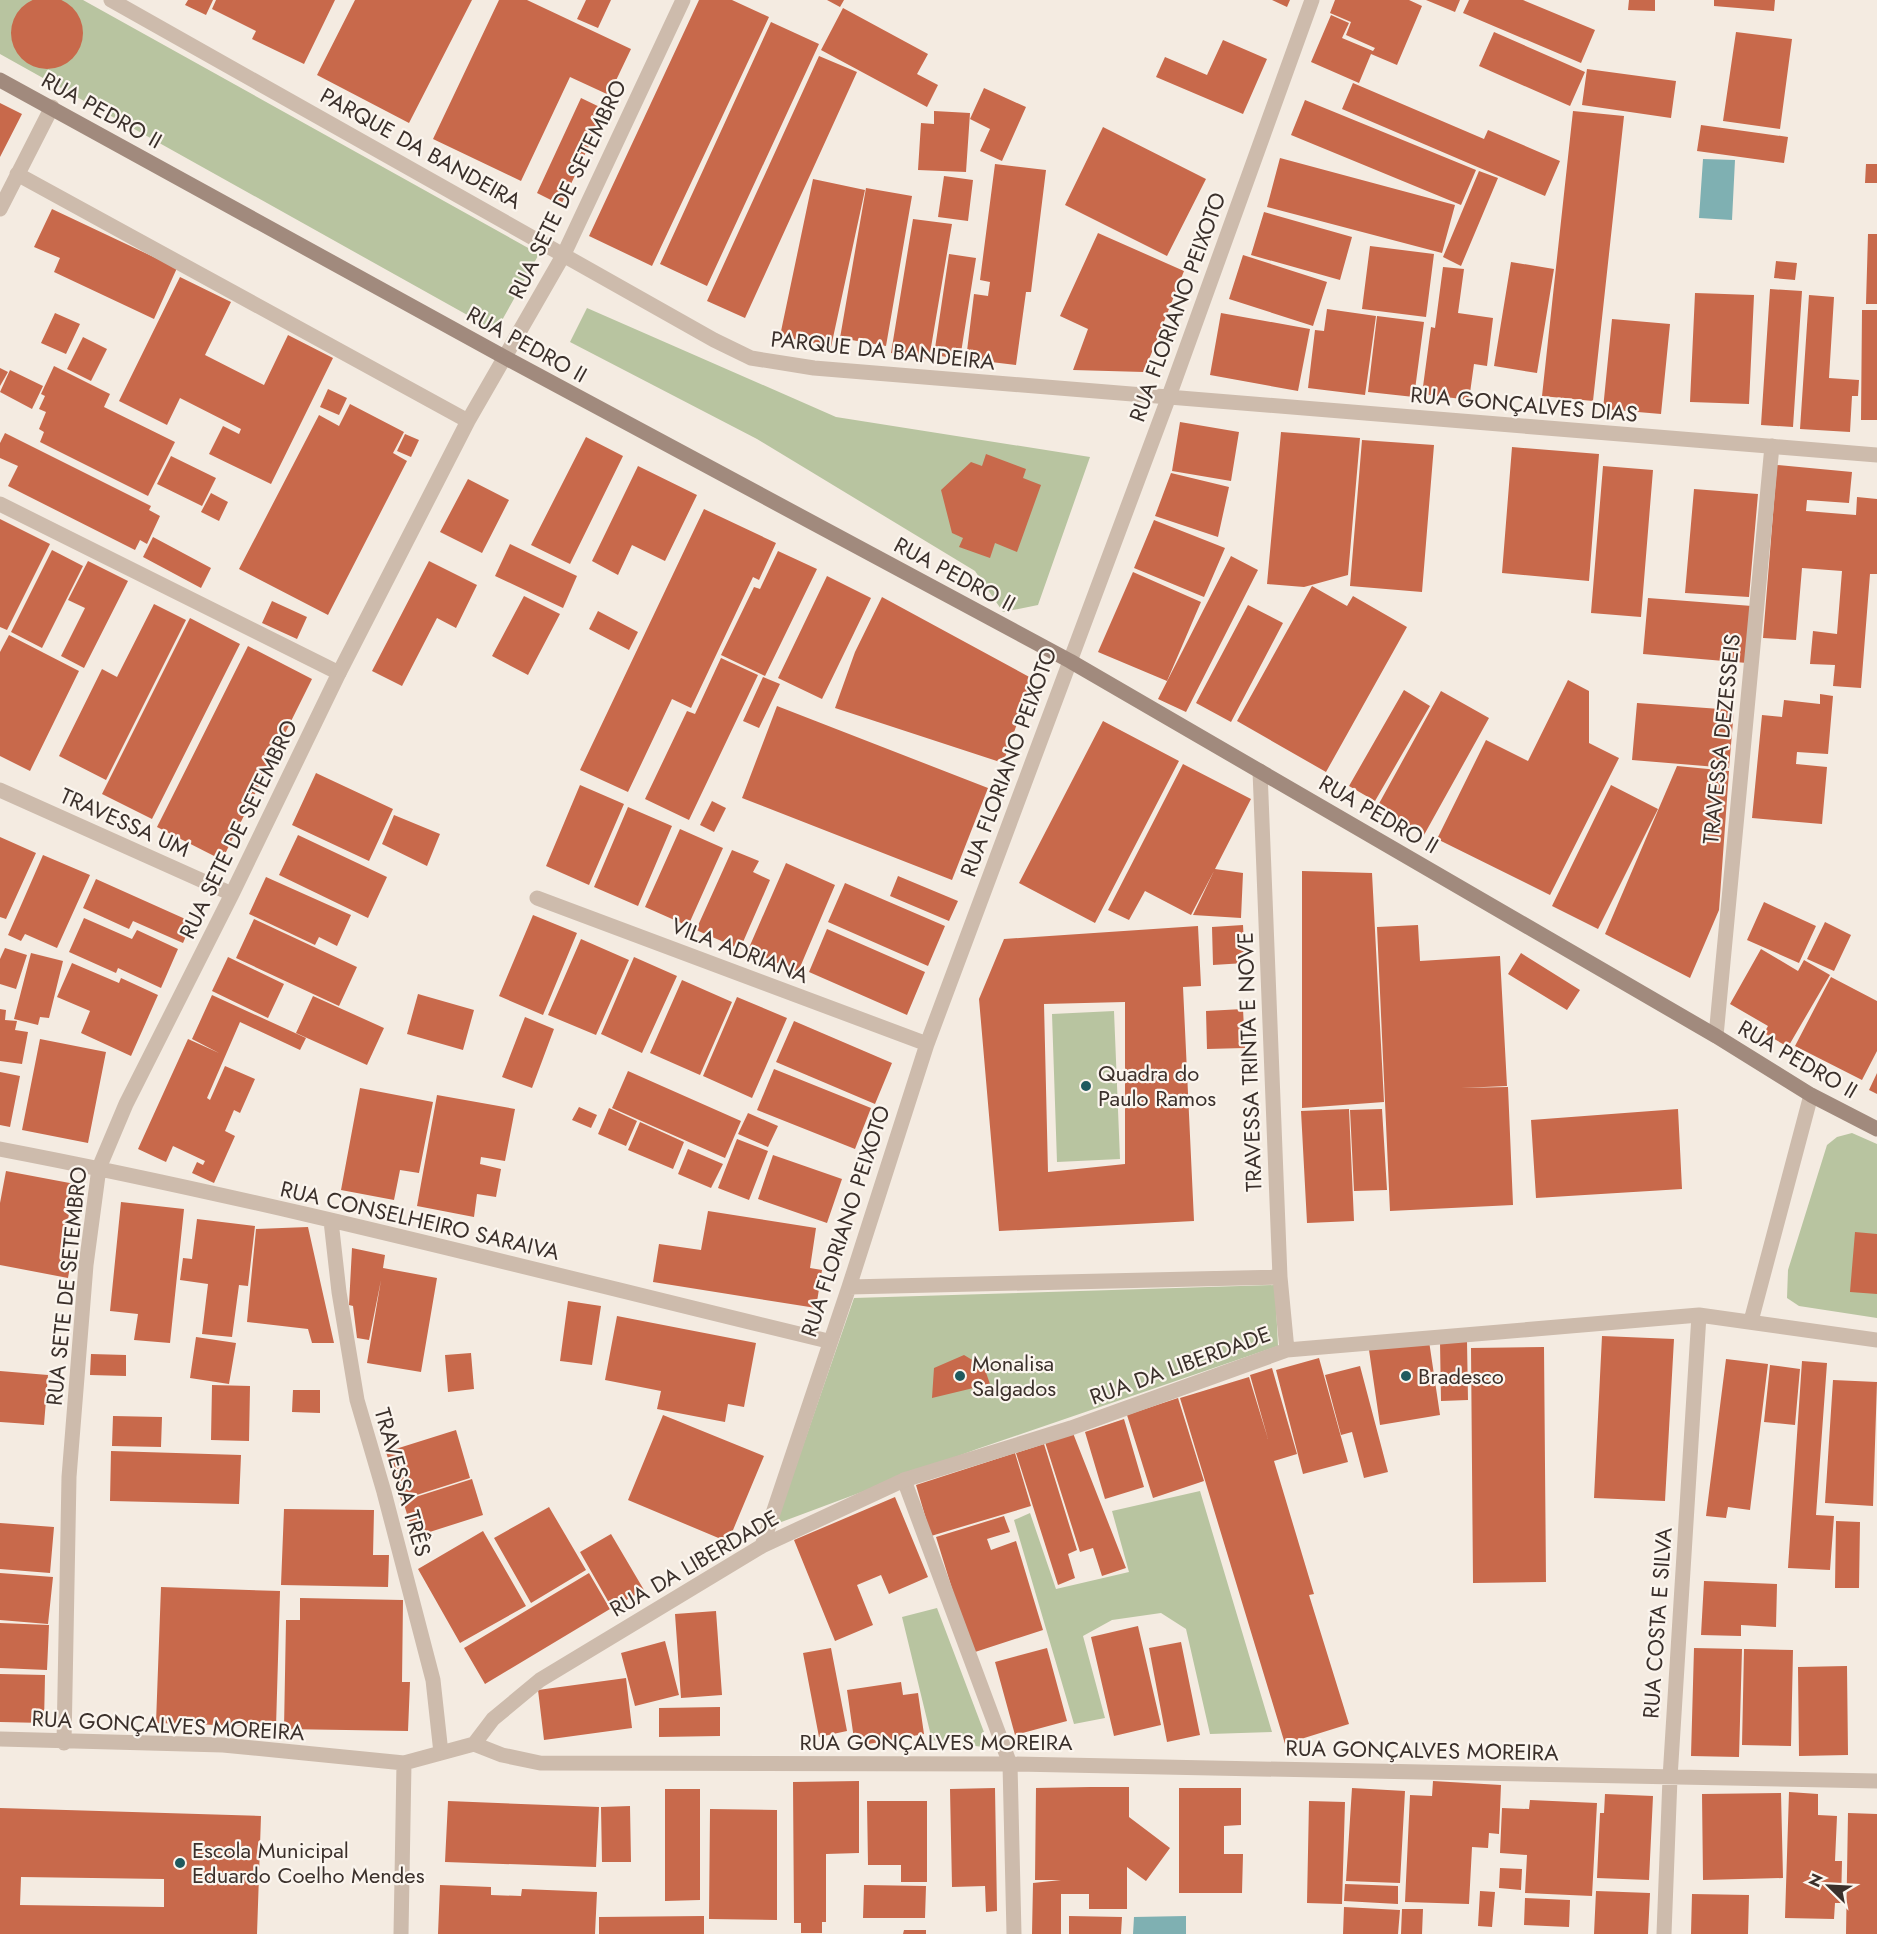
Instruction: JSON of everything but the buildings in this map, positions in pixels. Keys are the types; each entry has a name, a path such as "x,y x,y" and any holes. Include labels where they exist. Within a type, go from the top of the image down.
{"street":[{"name":"PARQUE DA BANDEIRA","path":"111,0 714,340 751,358 814,368 1168,399"},
{"name":"RUA SETE DE SETEMBRO","path":"64,1743 69,1477 86,1265 99,1168 126,1104 232,894 339,673 468,422 564,254 683,0"},
{"name":"RUA FLORIANO PEIXOTO","path":"762,1546 927,1044 1168,399 1312,0"},
{"name":"RUA PEDRO II","path":"0,80 506,358 1070,661 1716,1036 1810,1095 1877,1129"},
{"path":"0,208 52,107"},
{"path":"17,174 468,422"},
{"name":"RUA GONÇALVES DIAS","path":"1168,399 1877,455"},
{"name":"TRAVESSA DEZESSEIS","path":"1716,1036 1772,446"},
{"path":"0,504 339,673"},
{"name":"TRAVESSA TRINTA E NOVE","path":"1260,771 1280,1277 1287,1350"},
{"name":"TRAVESSA UM","path":"0,790 232,894"},
{"name":"VILA ADRIANA","path":"537,898 927,1044"},
{"path":"1750,1321 1810,1095"},
{"name":"RUA CONSELHEIRO SARAIVA","path":"0,1149 99,1168 331,1221 828,1341"},
{"name":"TRAVESSA TRÊS","path":"331,1221 339,1292 357,1400 384,1491 433,1680 441,1753"},
{"path":"849,1287 1280,1277"},
{"name":"RUA DA LIBERDADE","path":"474,1744 493,1719 540,1680 762,1546 904,1480 1071,1428 1287,1350 1699,1315 1877,1340"},
{"name":"RUA COSTA E SILVA","path":"1664,1934 1670,1778 1699,1315"},
{"path":"904,1480 1010,1764 1014,1934"},
{"name":"RUA GONÇALVES MOREIRA","path":"0,1739 64,1743 223,1745 404,1763 474,1744 502,1755 540,1763 1010,1764 1877,1781"},
{"path":"401,1934 404,1763"}],"green space":[{"path":"0,0 83,0 539,254 496,331 0,54"},
{"path":"587,308 836,417 1090,457 1038,605 1003,612 975,571 757,439 570,342"},
{"name":"Quadra do Paulo Ramos","path":"1114,1011 1120,1159 1057,1162 1052,1014"},
{"path":"1852,1133 1877,1144 1877,1318 1799,1306 1787,1298 1788,1270 1827,1145 1837,1137"},
{"path":"1275,1285 1278,1346 977,1449 776,1524 854,1298"},
{"path":"1200,1491 1272,1732 1210,1734 1186,1629 1161,1613 1112,1620 1083,1636 1105,1718 1074,1724 1014,1520 1030,1513 1056,1589 1129,1572 1112,1511"},
{"path":"937,1608 990,1748 932,1740 902,1617"}],"water":[{"path":"1703,159 1735,160 1732,220 1699,218"},
{"path":"1186,1916 1186,1934 1133,1934 1134,1917"}],"place":[{"name":"Quadra do Paulo Ramos","path":"1086,1086"},
{"name":"Monalisa Salgados","path":"960,1376"},
{"name":"Bradesco","path":"1406,1376"},
{"name":"Escola Municipal Eduardo Coelho Mendes","path":"180,1863"}]}
